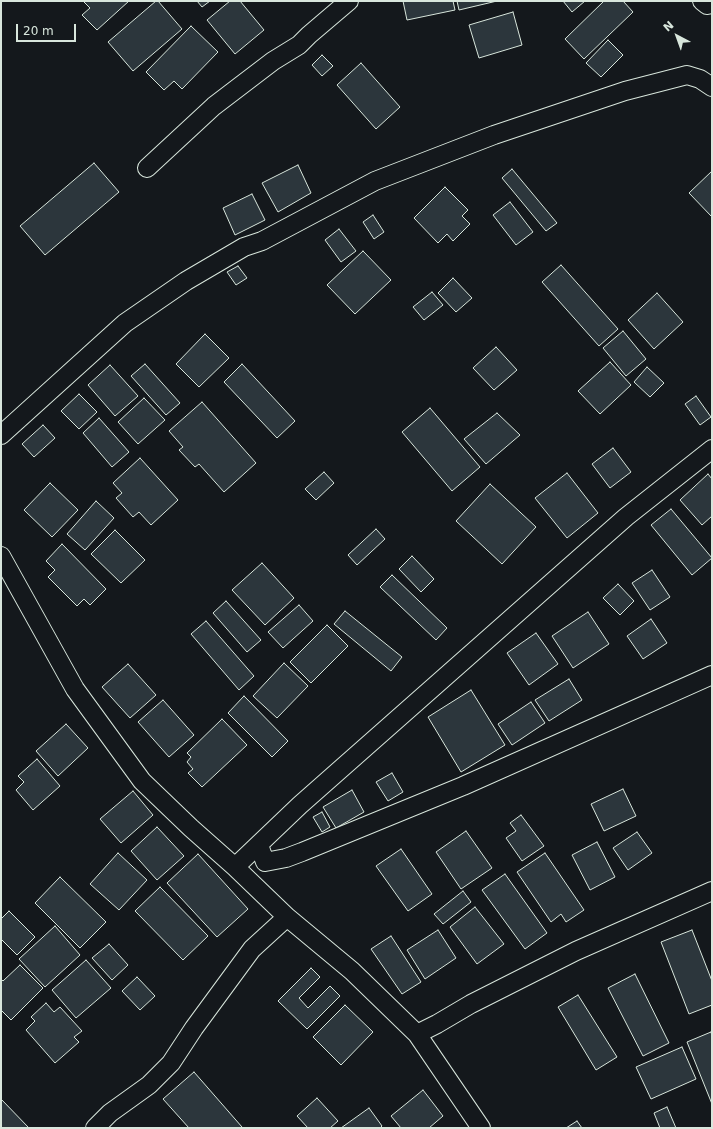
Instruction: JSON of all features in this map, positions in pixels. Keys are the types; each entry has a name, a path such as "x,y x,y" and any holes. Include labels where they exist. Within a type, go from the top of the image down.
{"street":[{"path":"147,168 214,106 273,61 299,45 349,1"},
{"path":"702,1 707,5 712,4"},
{"path":"1,435 125,323 186,282 244,248 262,241 375,182 494,135 625,91 687,76 700,79 712,88"},
{"path":"235,867 300,805 626,517 712,449"},
{"path":"1,556 75,689 142,781 287,916 352,971 418,1034 481,1128"},
{"path":"259,845 265,862 286,858 302,852 463,786 712,675"},
{"path":"418,1034 471,1004 576,951 712,891"},
{"path":"95,1128 110,1113 149,1085 171,1064 194,1028 252,948 287,916"}],"building":[{"path":"83,1 129,1 97,30 82,15 90,8"},
{"path":"156,1 158,1 182,29 133,71 108,42"},
{"path":"197,1 210,1 202,7"},
{"path":"230,1 240,1 264,30 235,54 207,20"},
{"path":"403,1 453,1 455,10 407,20"},
{"path":"457,1 497,1 459,10"},
{"path":"563,1 585,1 572,12"},
{"path":"604,1 623,1 633,12 584,59 565,39"},
{"path":"513,12 522,45 479,58 469,25"},
{"path":"191,26 218,52 182,89 174,81 164,90 146,72"},
{"path":"608,40 623,55 601,77 586,63"},
{"path":"322,55 333,66 322,76 312,65"},
{"path":"361,63 400,107 376,129 337,85"},
{"path":"94,163 119,192 45,255 20,226"},
{"path":"298,165 311,193 278,212 262,183"},
{"path":"512,169 557,223 546,231 502,178"},
{"path":"712,171 712,217 689,193"},
{"path":"445,187 468,210 462,216 470,224 453,241 447,234 438,243 414,218"},
{"path":"252,194 265,220 235,235 223,208"},
{"path":"510,202 533,232 516,245 493,215"},
{"path":"373,215 384,232 374,239 363,222"},
{"path":"339,229 356,251 341,262 325,240"},
{"path":"363,251 391,280 355,314 327,285"},
{"path":"561,265 618,329 599,346 542,282"},
{"path":"238,266 247,278 236,285 227,272"},
{"path":"453,278 472,298 456,312 438,293"},
{"path":"432,292 443,305 424,320 413,307"},
{"path":"657,293 683,322 654,349 628,320"},
{"path":"623,331 646,359 626,376 603,348"},
{"path":"205,334 229,358 199,387 176,364"},
{"path":"496,347 517,370 494,390 473,368"},
{"path":"610,362 631,385 600,414 578,391"},
{"path":"145,364 180,403 166,415 131,376"},
{"path":"242,364 295,421 277,438 224,382"},
{"path":"110,365 138,396 115,416 88,385"},
{"path":"647,367 664,383 650,397 634,382"},
{"path":"79,394 97,412 79,429 61,411"},
{"path":"696,396 711,417 700,425 685,404"},
{"path":"144,398 165,420 138,444 118,422"},
{"path":"202,402 256,463 224,492 199,464 195,467 179,450 183,447 169,431"},
{"path":"430,408 480,467 452,491 402,432"},
{"path":"497,413 520,435 486,464 464,439"},
{"path":"99,418 129,452 112,467 83,433"},
{"path":"43,425 55,438 34,457 22,444"},
{"path":"613,448 631,472 610,488 592,464"},
{"path":"140,458 178,500 151,525 139,512 133,517 116,498 122,493 113,483"},
{"path":"324,472 334,483 316,500 305,489"},
{"path":"567,473 598,513 567,538 535,498"},
{"path":"708,474 712,479 712,516 702,525 680,500"},
{"path":"50,483 78,510 52,537 24,510"},
{"path":"490,484 536,527 502,564 456,521"},
{"path":"96,501 114,518 85,550 67,534"},
{"path":"671,509 712,558 692,575 651,525"},
{"path":"376,529 385,539 357,565 348,555"},
{"path":"115,530 145,560 121,583 91,554"},
{"path":"62,544 106,589 90,605 84,599 77,606 48,577 55,570 46,561"},
{"path":"412,556 434,579 421,592 399,569"},
{"path":"262,563 294,598 265,625 232,590"},
{"path":"652,570 670,597 650,610 632,583"},
{"path":"392,575 447,628 436,640 380,587"},
{"path":"618,584 634,601 620,615 603,598"},
{"path":"226,601 261,640 247,652 213,613"},
{"path":"299,605 313,621 283,648 268,632"},
{"path":"345,611 402,657 391,671 334,624"},
{"path":"588,612 609,644 573,668 552,636"},
{"path":"651,619 667,643 643,659 627,636"},
{"path":"206,621 254,676 239,690 191,634"},
{"path":"327,625 348,646 311,683 290,662"},
{"path":"536,633 558,664 529,685 507,653"},
{"path":"284,663 308,686 277,718 253,696"},
{"path":"128,664 156,695 130,718 102,687"},
{"path":"569,679 582,700 549,721 535,700"},
{"path":"471,690 505,745 461,772 428,717"},
{"path":"244,696 288,741 272,757 228,713"},
{"path":"163,700 194,735 169,757 138,722"},
{"path":"531,702 545,723 512,745 498,724"},
{"path":"222,719 247,745 202,787 188,773 193,769 187,762 191,757 187,753"},
{"path":"66,724 88,748 58,776 36,751"},
{"path":"37,759 60,786 33,810 16,790 24,782 18,776"},
{"path":"392,773 403,792 388,801 376,782"},
{"path":"623,789 636,816 604,831 591,804"},
{"path":"352,790 364,812 336,828 323,807"},
{"path":"133,791 153,815 121,843 100,819"},
{"path":"322,812 330,827 322,832 313,817"},
{"path":"521,815 544,846 522,861 506,838 516,831 510,823"},
{"path":"157,827 184,856 157,880 131,851"},
{"path":"466,831 492,868 461,889 436,852"},
{"path":"637,832 652,853 628,870 613,848"},
{"path":"597,842 615,877 590,890 572,855"},
{"path":"401,849 432,894 408,911 376,866"},
{"path":"118,853 147,880 119,910 90,884"},
{"path":"545,853 584,910 566,922 561,914 551,922 517,872"},
{"path":"198,854 248,909 217,937 167,883"},
{"path":"505,874 547,933 525,949 482,890"},
{"path":"60,877 106,922 80,948 35,903"},
{"path":"160,887 208,936 183,960 135,911"},
{"path":"463,891 471,902 443,924 434,914"},
{"path":"475,907 504,944 477,964 450,927"},
{"path":"9,911 35,937 17,955 1,939 1,919"},
{"path":"55,926 80,955 45,987 19,959"},
{"path":"438,930 456,958 425,979 407,950"},
{"path":"692,930 712,981 712,1005 689,1014 661,942"},
{"path":"391,936 421,982 402,994 371,949"},
{"path":"109,944 128,965 112,980 92,958"},
{"path":"86,960 111,988 76,1018 52,990"},
{"path":"20,965 43,988 11,1020 1,1010 1,979 3,981"},
{"path":"311,968 320,977 299,998 308,1008 330,986 340,996 307,1029 278,1001"},
{"path":"635,974 669,1043 643,1056 608,988"},
{"path":"137,977 155,996 140,1010 122,991"},
{"path":"578,995 617,1057 596,1070 558,1007"},
{"path":"46,1003 54,1012 60,1007 82,1031 74,1037 79,1042 55,1063 26,1030 35,1021 31,1017"},
{"path":"345,1005 373,1032 341,1065 313,1037"},
{"path":"711,1032 712,1036 712,1104 687,1042"},
{"path":"682,1047 696,1079 651,1099 636,1067"},
{"path":"194,1072 242,1127 241,1128 189,1128 163,1099"},
{"path":"423,1090 443,1116 429,1128 401,1128 391,1116"},
{"path":"317,1098 338,1121 330,1128 308,1128 297,1116"},
{"path":"1,1099 29,1128 1,1128"},
{"path":"667,1107 676,1128 660,1128 654,1113"},
{"path":"369,1108 382,1126 380,1128 341,1128"},
{"path":"577,1121 582,1128 566,1128"}]}
